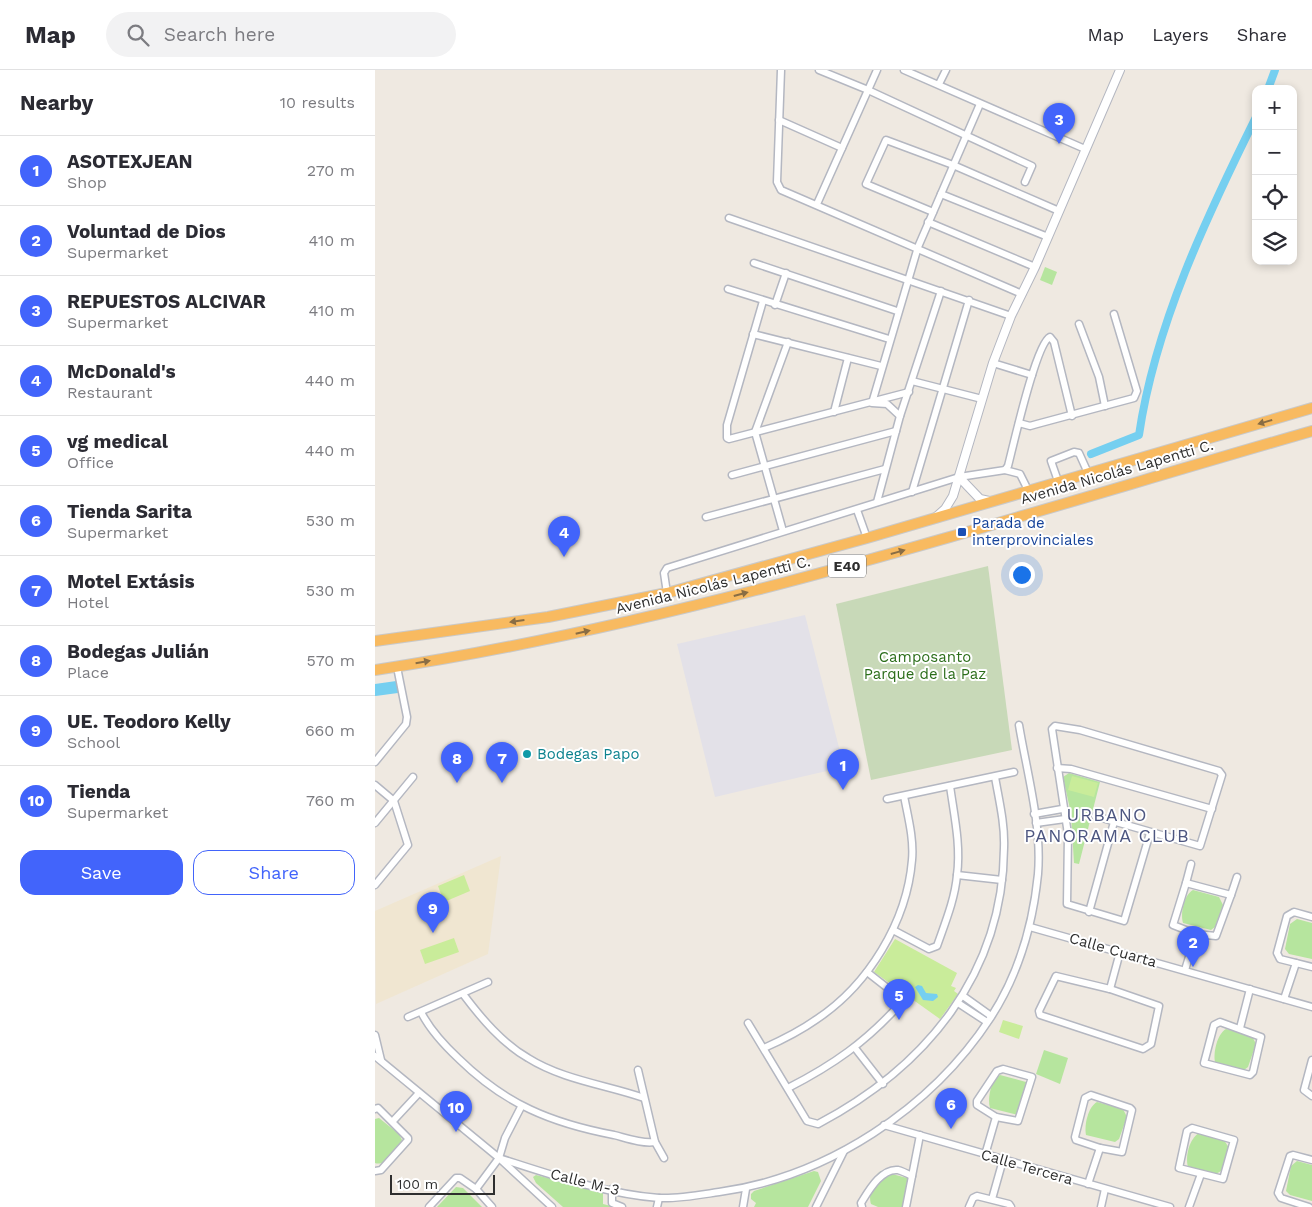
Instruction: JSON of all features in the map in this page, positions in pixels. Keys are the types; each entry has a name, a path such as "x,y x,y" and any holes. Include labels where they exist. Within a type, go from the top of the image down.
{"highway":[{"name":"Avenida Nicolás Lapentti C.","path":"375,641 548,617 667,593 867,538 1312,408"},
{"name":"Avenida Nicolás Lapentti C.","path":"375,670 562,637 679,611 871,560 1312,431"}],"street":[{"path":"781,70 778,187 1022,294"},
{"path":"819,70 868,90 1032,166 1025,182"},
{"path":"817,204 877,70"},
{"path":"904,70 1085,149"},
{"path":"939,84 945,70"},
{"path":"936,517 945,509 953,496 993,363 1011,316 1035,267 1120,70"},
{"path":"872,403 897,311 909,280 918,247 981,104"},
{"path":"779,120 841,148"},
{"path":"933,212 867,186 865,182 886,140 953,165 1059,211"},
{"path":"941,194 1048,237"},
{"path":"729,218 1011,316"},
{"path":"928,222 1035,267"},
{"path":"754,263 897,311"},
{"path":"775,305 786,273"},
{"path":"728,289 889,339"},
{"path":"877,502 900,416 941,291"},
{"path":"913,492 941,389 969,300"},
{"path":"763,301 725,436 729,440 909,392"},
{"path":"1019,423 1030,426 1132,400 1137,394 1114,314"},
{"path":"1079,324 1099,377 1105,406"},
{"path":"753,334 881,366"},
{"path":"1005,470 1008,466 1032,375 1044,343 1050,337 1054,342 1072,416"},
{"path":"783,531 755,432 788,342"},
{"path":"834,412 848,358"},
{"path":"993,363 1032,375"},
{"path":"912,381 982,399"},
{"path":"872,403 887,404 900,416"},
{"path":"732,475 896,431"},
{"path":"1059,481 1051,461 1055,458 1079,453 1088,473"},
{"path":"707,517 885,469"},
{"path":"667,593 664,573 667,568 959,477 1005,470 1021,474 1028,490"},
{"path":"959,477 980,499 989,501"},
{"path":"857,510 867,538"},
{"path":"375,762 406,724 407,717 397,667"},
{"name":"Calle M-3","path":"499,1158 612,1189 659,1198 688,1197 746,1189 813,1167 845,1150 884,1125 923,1095 959,1058 991,1016 1016,968 1030,927 1038,873 1036,823 1019,724"},
{"path":"1095,816 1200,846 1222,775 1219,771 1080,730 1060,725 1053,727 1062,810 1067,834 1066,902 1068,905 1122,922 1125,920 1150,833"},
{"path":"1057,768 1071,770 1212,808"},
{"path":"887,799 1014,772"},
{"path":"375,823 413,777"},
{"path":"748,1023 807,1121 818,1124 844,1111 883,1084 931,1039 963,996 985,949 997,913 1003,880 1005,847 1003,820 995,777"},
{"path":"375,785 394,801 408,848 375,886"},
{"path":"893,930 929,949 937,946 950,910 957,875 958,840 949,786"},
{"path":"763,1048 794,1034 819,1018 840,1001 867,972 893,930 907,894 912,859 911,838 904,796"},
{"path":"1035,814 1062,810"},
{"path":"1036,823 1065,819"},
{"path":"1089,912 1114,822"},
{"path":"1191,864 1172,923 1175,927 1196,934 1213,937 1218,934 1237,877"},
{"path":"957,875 1003,880"},
{"path":"1186,883 1231,895"},
{"path":"1312,917 1294,912 1287,916 1277,957 1312,966"},
{"name":"Calle Cuarta","path":"1030,927 1312,1007"},
{"path":"1185,970 1196,934"},
{"path":"1110,989 1120,952"},
{"path":"1284,999 1296,963"},
{"path":"787,1088 827,1068 855,1048 881,1025 901,1003 899,997 867,972"},
{"path":"1056,976 1110,989 1159,1006 1151,1044 1147,1048 1143,1049 1040,1016 1039,1012 1056,976"},
{"path":"408,1017 488,982"},
{"path":"1240,1028 1250,990"},
{"path":"463,994 496,1032 528,1058 597,1085 645,1098"},
{"path":"963,996 991,1016"},
{"path":"958,1003 987,1022"},
{"path":"421,1012 427,1024 447,1047 482,1082 521,1107 594,1131 655,1142"},
{"path":"1220,1022 1240,1028 1261,1037 1253,1072 1247,1075 1204,1063 1214,1025 1220,1022"},
{"path":"375,1035 381,1061"},
{"path":"855,1048 883,1084"},
{"path":"375,1056 499,1158 552,1207"},
{"path":"1312,1060 1303,1090 1312,1096"},
{"path":"1003,1068 1029,1075 1033,1081 1018,1121 1013,1122 996,1117 977,1105 977,1101 997,1072 1003,1068"},
{"path":"638,1070 655,1142 664,1158"},
{"path":"393,1121 419,1093"},
{"path":"1091,1095 1130,1108 1133,1113 1122,1152 1101,1148 1076,1140 1075,1137 1085,1098 1091,1095"},
{"path":"476,1189 499,1158 505,1138 521,1107"},
{"path":"375,1109 378,1108 393,1121 406,1134 408,1140 381,1170 375,1171"},
{"path":"985,1155 996,1117"},
{"name":"Calle Tercera","path":"884,1125 1170,1207"},
{"path":"1192,1128 1234,1140 1223,1179 1201,1174 1181,1169 1178,1166 1187,1131 1192,1128"},
{"path":"906,1207 920,1135"},
{"path":"1088,1184 1101,1148"},
{"path":"816,1207 845,1150"},
{"path":"1309,1207 1299,1206 1279,1196 1288,1158 1293,1155 1312,1160"},
{"path":"991,1199 1003,1160"},
{"path":"862,1207 861,1204 871,1187 889,1171 897,1170 912,1176"},
{"path":"1189,1207 1201,1174"},
{"path":"429,1207 456,1178 464,1179 492,1207"},
{"path":"612,1189 612,1203 622,1207"},
{"path":"743,1207 746,1189"},
{"path":"1101,1207 1105,1189"},
{"path":"657,1207 659,1198"},
{"path":"969,1207 973,1198 991,1199 1009,1204 1011,1207"}],"shaded area":[{"path":"805,615 844,767 715,797 677,644"},
{"path":"501,856 488,954 376,1004 375,911"}],"green space":[{"path":"1045,267 1057,272 1052,285 1040,280"},
{"name":"Camposanto Parque de la Paz","path":"988,566 1012,750 871,780 836,604"},
{"path":"1069,773 1100,782 1079,864 1074,863 1071,814 1063,777"},
{"path":"1072,776 1098,783 1094,797 1068,790"},
{"path":"464,875 470,891 444,902 438,886"},
{"path":"1193,890 1219,897 1223,905 1215,927 1211,930 1183,923 1183,905 1187,896"},
{"path":"1297,919 1312,923 1312,959 1289,954 1285,949 1290,924"},
{"path":"454,938 459,952 425,964 420,950"},
{"path":"895,939 957,973 951,986 956,988 954,991 958,994 940,1019 874,972"},
{"path":"1003,1020 1023,1026 1019,1039 999,1032"},
{"path":"1226,1029 1252,1036 1256,1044 1248,1067 1244,1070 1215,1062 1216,1044 1220,1035"},
{"path":"1044,1050 1068,1058 1060,1084 1036,1074"},
{"path":"1000,1075 1028,1084 1018,1115 990,1108 991,1090 994,1081"},
{"path":"1097,1102 1123,1109 1127,1117 1119,1139 1115,1142 1086,1135 1087,1117 1091,1108"},
{"path":"379,1118 399,1134 402,1140 391,1156 379,1164 375,1163 375,1119"},
{"path":"1199,1133 1224,1140 1229,1148 1221,1171 1216,1174 1188,1167 1189,1148 1193,1139"},
{"path":"1297,1161 1312,1165 1312,1201 1290,1195 1286,1191 1291,1166"},
{"path":"814,1171 818,1172 821,1181 808,1207 754,1207 756,1203 751,1199 751,1194 754,1191"},
{"path":"881,1171 907,1178 909,1181 903,1207 878,1207 871,1204 872,1186 875,1177"},
{"path":"536,1175 603,1192 603,1204 615,1207 563,1207 536,1183 533,1177"},
{"path":"456,1187 463,1188 482,1207 437,1207"}],"water":[{"path":"918,985 922,986 926,993 937,994 938,997 933,1001 923,1000 915,987"}],"waterway":[{"path":"1269,85 1275,70"},
{"path":"1091,454 1139,435 1157,353 1170,312 1219,193 1252,125"},
{"path":"375,690 397,687"}],"place":[{"name":"REPUESTOS ALCIVAR","path":"1059,144"},
{"name":"Parada de interprovinciales","path":"962,532"},
{"name":"McDonald's","path":"564,557"},
{"name":"Bodegas Papo","path":"527,754"},
{"name":"Bodegas Julián","path":"457,783"},
{"name":"Motel Extásis","path":"502,783"},
{"name":"ASOTEXJEAN","path":"843,790"},
{"name":"UE. Teodoro Kelly","path":"433,933"},
{"name":"Voluntad de Dios","path":"1193,967"},
{"name":"vg medical","path":"899,1020"},
{"name":"Tienda Sarita","path":"951,1129"},
{"name":"Tienda","path":"456,1132"}],"district":[{"name":"URBANO PANORAMA CLUB","path":"1107,824"}]}
